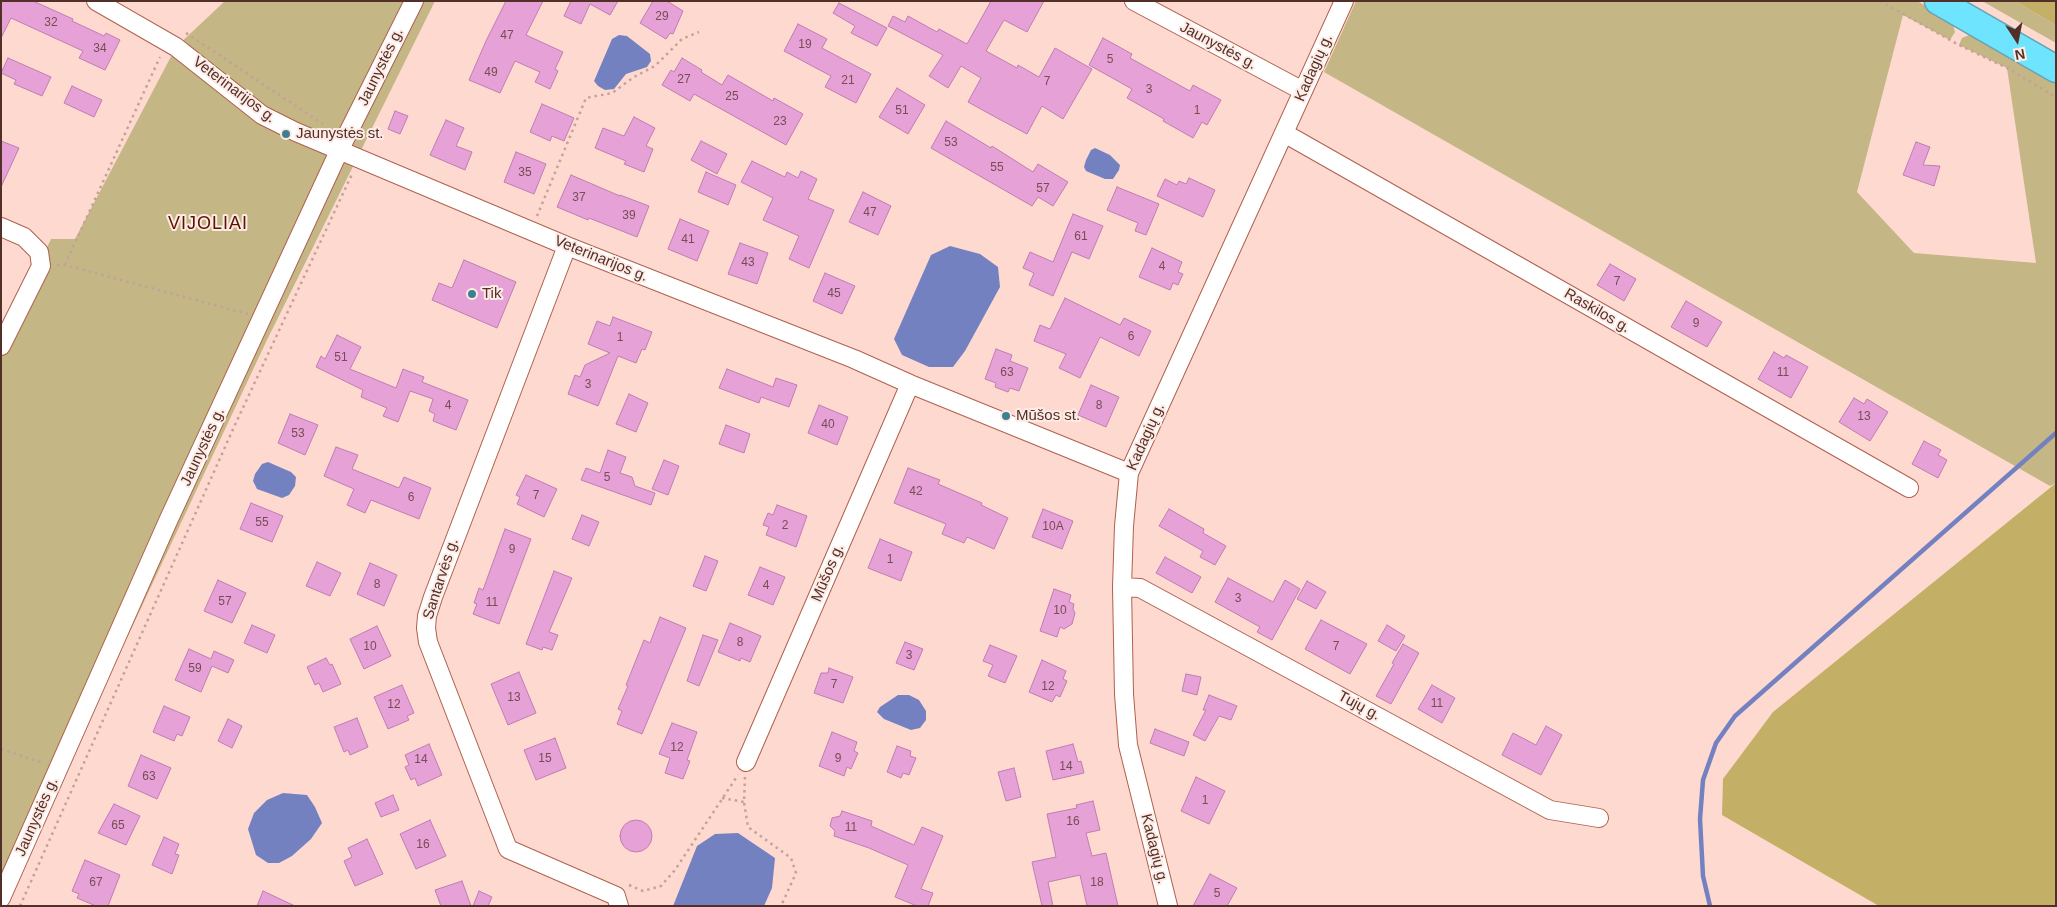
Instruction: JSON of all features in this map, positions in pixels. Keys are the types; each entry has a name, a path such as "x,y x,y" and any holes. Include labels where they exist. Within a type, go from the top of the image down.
{"highway":[{"path":"1938,1 2056,69"},
{"path":"1972,1 2056,49"}],"street":[{"name":"Veterinarijos g.","path":"96,1 179,39 262,115 296,132 343,144 359,159 531,231 854,359 910,384 1129,473"},
{"name":"Jaunystės g.","path":"1,898 164,530 343,144 414,1"},
{"name":"Jaunystės g.","path":"1134,1 1303,90"},
{"name":"Kadagių g.","path":"1168,906 1128,745 1124,694 1122,587 1124,526 1129,473 1344,1"},
{"name":"Raskilos g.","path":"1284,133 1909,488"},
{"path":"1,227 24,237 39,252 41,266 1,346"},
{"name":"Santarvės g.","path":"567,246 433,597 426,616 426,628 428,642 508,849 616,896 619,906"},
{"name":"Mūšos g.","path":"746,762 910,384"},
{"name":"Tujų g.","path":"1122,587 1140,588 1550,810 1599,818"}],"path":[{"path":"1880,1 2007,68 2056,97"},
{"path":"531,231 586,98 612,92 655,66 682,39 699,32"},
{"path":"65,265 159,57 179,39 334,132 343,144"},
{"path":"20,906 234,427 359,159"},
{"path":"41,266 65,265 263,318"},
{"path":"1,749 59,769"},
{"path":"624,884 643,890 661,886 675,870 746,762"},
{"path":"746,762 744,802 748,826 791,858 796,872 782,906"},
{"path":"722,798 744,802"}],"shaded area":[{"path":"225,1 435,1 266,342 1,906 1,343 51,239 75,239 176,47"},
{"path":"1356,1 1917,1 1952,21 1955,32 1950,40 1903,15 1857,192 1914,253 2036,263 2007,68 1959,45 1962,38 1972,34 2056,81 2056,483 2050,486 1324,72"},
{"path":"1982,1 2015,1 2056,25 2056,43"},
{"path":"2015,1 2056,1 2056,25"},
{"path":"2056,483 2056,906 1879,906 1722,815 1723,779 1773,712"}],"water":[{"path":"619,35 627,36 650,54 651,61 647,67 626,74 614,89 605,90 594,81 612,39"},
{"path":"1095,148 1110,155 1120,165 1113,179 1105,179 1086,171 1084,167 1086,160 1091,150"},
{"path":"950,246 980,254 998,267 1000,287 965,351 953,367 929,367 902,355 894,339 931,255"},
{"path":"268,462 291,472 296,477 295,486 289,495 282,498 257,489 253,481 255,474 262,464"},
{"path":"898,695 909,695 919,700 926,711 926,720 920,728 911,730 884,719 877,712 880,707"},
{"path":"283,793 307,795 322,823 311,839 292,856 279,863 268,863 256,855 248,829 254,813 267,800"},
{"path":"738,833 775,858 772,888 764,906 673,906 697,846 715,834"}],"building":[{"path":"1,1 33,1 73,19 72,21 104,36 106,33 120,40 105,70 79,58 83,51 11,18 1,38"},
{"path":"506,1 543,1 526,35 563,52 555,69 558,71 550,89 535,82 540,72 515,61 500,93 469,80"},
{"path":"571,1 618,1 610,15 590,4 581,24 564,16"},
{"path":"653,1 667,1 683,11 673,34 670,33 666,39 640,23"},
{"path":"991,1 1044,1 1027,32 1004,20 986,51 1017,68 1018,65 1039,77 1055,48 1092,69 1063,119 1042,106 1027,134 968,102 981,78 961,66 948,88 929,76 943,55 888,26 893,16 905,22 908,16 937,32 939,29 967,44"},
{"path":"839,3 887,28 877,46 851,33 855,26 833,13"},
{"path":"798,24 827,39 822,48 871,74 856,103 825,87 831,76 784,51"},
{"path":"1103,38 1132,54 1130,58 1190,91 1193,85 1221,100 1207,125 1202,122 1193,138 1127,98 1132,89 1089,65"},
{"path":"8,58 51,77 42,96 14,84 16,80 1,73"},
{"path":"682,58 722,85 728,75 773,101 774,98 803,114 786,145 694,94 690,101 662,85 671,70 674,72"},
{"path":"72,86 102,100 94,117 64,103"},
{"path":"897,88 925,105 908,134 879,117"},
{"path":"542,104 574,118 564,141 552,136 550,141 530,132"},
{"path":"395,111 408,116 400,134 388,129"},
{"path":"634,117 655,128 646,146 653,149 644,172 624,164 626,161 595,148 603,128 624,136"},
{"path":"446,120 464,128 456,146 472,152 465,170 430,155"},
{"path":"946,121 991,148 992,146 1033,172 1038,164 1068,182 1053,206 1038,197 1032,206 931,148"},
{"path":"1,141 19,148 1,187"},
{"path":"701,141 727,154 717,174 691,160"},
{"path":"1916,142 1930,147 1923,165 1940,166 1934,186 1903,175"},
{"path":"516,152 546,164 534,194 504,182"},
{"path":"752,161 785,177 787,172 798,178 801,171 817,179 808,199 834,210 809,268 789,259 799,236 763,220 773,198 741,182"},
{"path":"706,172 736,185 728,205 698,192"},
{"path":"571,175 649,206 637,237 557,207"},
{"path":"1189,178 1215,190 1203,217 1157,196 1165,179 1177,185 1179,181 1186,184"},
{"path":"1117,187 1159,204 1146,235 1135,231 1138,223 1107,210"},
{"path":"863,192 891,206 878,235 849,222"},
{"path":"1073,214 1103,226 1089,259 1072,252 1053,296 1029,285 1034,273 1023,268 1030,252 1053,262"},
{"path":"680,219 709,231 697,261 668,249"},
{"path":"740,243 768,253 757,284 728,274"},
{"path":"1152,248 1182,262 1178,272 1183,274 1178,285 1173,283 1170,290 1139,277"},
{"name":"Tik","path":"464,260 516,282 497,328 432,300 439,283 452,288"},
{"path":"1610,264 1636,279 1624,301 1597,285"},
{"path":"825,273 855,286 842,314 813,301"},
{"path":"1065,298 1120,325 1124,318 1151,331 1139,356 1100,337 1080,378 1059,368 1066,354 1034,341 1040,325 1050,329"},
{"path":"1686,301 1722,322 1707,347 1671,327"},
{"path":"613,317 652,332 645,350 642,349 636,363 618,356 598,406 568,394 575,375 580,377 585,365 610,353 588,344 597,321 610,326"},
{"path":"337,335 361,347 350,369 396,388 403,369 424,377 422,382 468,400 456,430 433,421 435,414 429,411 433,399 410,391 398,422 383,416 387,408 361,397 363,390 316,367 321,356 325,359"},
{"path":"996,349 1012,355 1010,361 1028,368 1019,391 1010,388 1008,392 995,387 996,383 985,379"},
{"path":"1774,352 1784,358 1786,355 1808,367 1791,398 1758,379"},
{"path":"727,369 773,387 776,378 797,385 789,407 761,397 759,403 719,388"},
{"path":"1091,385 1119,397 1106,427 1078,415"},
{"path":"629,394 648,403 636,432 616,424"},
{"path":"1854,398 1864,404 1867,399 1888,412 1870,441 1839,422"},
{"path":"819,405 848,417 837,445 808,433"},
{"path":"290,414 318,425 305,455 278,443"},
{"path":"726,425 750,434 744,453 719,444"},
{"path":"1924,441 1941,450 1938,455 1947,460 1938,478 1912,464"},
{"path":"336,447 358,455 352,469 399,488 404,477 431,488 419,519 371,500 365,513 347,505 354,489 324,476"},
{"path":"608,450 626,457 620,473 632,477 635,486 655,493 651,505 581,480 586,468 600,473"},
{"path":"664,460 679,466 668,495 652,489"},
{"path":"908,468 940,480 938,484 982,503 981,505 1008,518 994,549 967,537 964,543 942,534 946,524 894,503"},
{"path":"526,475 557,489 544,517 517,504 520,497 516,495"},
{"path":"251,503 283,516 272,542 240,529"},
{"path":"777,505 807,516 796,547 766,535 769,527 763,525 768,513 773,515"},
{"path":"1043,509 1073,521 1062,549 1032,537"},
{"path":"1169,509 1204,529 1203,533 1226,546 1215,565 1200,557 1203,551 1159,526"},
{"path":"582,515 599,522 589,546 572,539"},
{"path":"505,529 531,539 499,624 473,614 477,604 474,603 479,588 483,590"},
{"path":"880,539 912,552 901,581 868,568"},
{"path":"705,556 718,561 706,591 693,586"},
{"path":"1165,557 1201,577 1192,593 1156,573"},
{"path":"317,562 341,573 330,596 306,586"},
{"path":"370,563 397,575 384,606 357,594"},
{"path":"760,567 785,577 773,605 748,595"},
{"path":"554,571 572,578 549,632 558,635 552,650 543,647 542,650 526,644"},
{"path":"1228,578 1273,602 1285,580 1300,589 1272,640 1257,632 1260,627 1215,602"},
{"path":"218,580 246,593 232,623 204,611"},
{"path":"1307,581 1326,592 1316,609 1297,599"},
{"path":"1054,589 1071,595 1069,602 1074,604 1073,609 1075,613 1072,624 1064,629 1060,627 1057,637 1040,631"},
{"path":"660,617 686,628 642,734 617,724 622,711 618,709 644,640 650,643"},
{"path":"1321,620 1367,644 1350,674 1305,649"},
{"path":"730,623 761,636 750,662 741,658 740,661 718,652"},
{"path":"252,625 275,635 267,653 244,643"},
{"path":"1387,625 1405,636 1396,651 1378,641"},
{"path":"377,626 391,656 364,669 350,639"},
{"path":"703,635 718,640 699,686 687,681"},
{"path":"905,642 923,649 914,670 896,663"},
{"path":"1403,644 1419,653 1391,704 1376,696"},
{"path":"990,645 1017,656 1005,683 988,676 993,665 983,661"},
{"path":"189,649 211,659 214,651 234,660 228,673 212,666 201,692 175,680"},
{"path":"326,658 330,665 332,664 341,684 323,692 319,683 315,685 307,667"},
{"path":"1042,660 1066,671 1063,679 1067,681 1060,697 1056,695 1052,702 1029,692"},
{"path":"829,668 853,677 843,703 814,693 821,673 828,673"},
{"path":"519,672 536,713 508,725 491,684"},
{"path":"1186,674 1201,677 1197,695 1182,691"},
{"path":"402,685 414,713 407,716 409,720 388,729 374,697"},
{"path":"1432,685 1455,698 1442,723 1418,709"},
{"path":"1209,695 1237,706 1231,720 1219,716 1205,741 1193,735 1206,710 1203,710"},
{"path":"164,706 190,717 182,736 177,734 174,741 153,732"},
{"path":"357,718 368,747 350,755 348,750 344,752 334,727"},
{"path":"228,719 242,726 232,748 218,741"},
{"path":"672,723 697,732 687,760 690,761 683,779 665,773 670,758 659,754"},
{"path":"1546,726 1562,735 1541,775 1502,755 1513,733 1536,745"},
{"path":"1155,729 1189,742 1184,756 1150,743"},
{"path":"832,732 857,742 854,751 858,753 851,769 847,767 844,776 819,766"},
{"path":"555,738 566,768 536,780 524,750"},
{"path":"429,744 442,775 418,786 415,778 411,780 405,767 409,765 405,755"},
{"path":"1073,744 1078,762 1081,761 1084,773 1053,780 1046,751"},
{"path":"897,746 911,751 910,756 916,758 909,775 903,773 901,778 887,772"},
{"path":"141,755 171,768 157,799 128,786"},
{"path":"1014,768 1021,797 1006,801 998,772"},
{"path":"1196,777 1225,791 1209,824 1181,811"},
{"path":"393,795 399,810 381,817 375,803"},
{"path":"1093,801 1100,830 1086,833 1092,856 1106,853 1118,906 1087,906 1080,875 1048,882 1053,906 1042,906 1032,862 1056,857 1047,814 1077,808 1076,805"},
{"path":"114,804 140,816 126,845 98,833"},
{"path":"842,811 872,821 871,826 914,845 922,827 943,836 921,889 933,893 928,906 917,906 895,897 908,865 869,848 834,836 835,831 830,826 832,818 840,816"},
{"path":"430,820 446,856 416,869 400,834"},
{"path":"636,820 642,821 647,825 651,830 651,842 647,847 642,851 636,852 630,851 625,847 621,842 620,836 621,830 625,825 630,821"},
{"path":"164,837 179,844 175,854 179,855 172,874 152,865"},
{"path":"367,839 383,874 355,886 344,861 352,857 348,848"},
{"path":"85,860 120,875 108,906 96,906 77,898 79,894 72,891"},
{"path":"1210,874 1237,888 1227,906 1193,906"},
{"path":"462,881 471,906 441,906 435,890"},
{"path":"263,891 295,906 257,906"},
{"path":"479,891 492,897 488,906 473,906"}],"waterway":[{"path":"1710,906 1703,876 1700,819 1703,780 1716,743 1735,716 2056,433"}],"place":[{"name":"Jaunystės st.","path":"286,134"},
{"name":"Tik","path":"472,294"},
{"name":"Mūšos st.","path":"1006,416"}],"district":[{"name":"VIJOLIAI","path":"208,224"}]}
